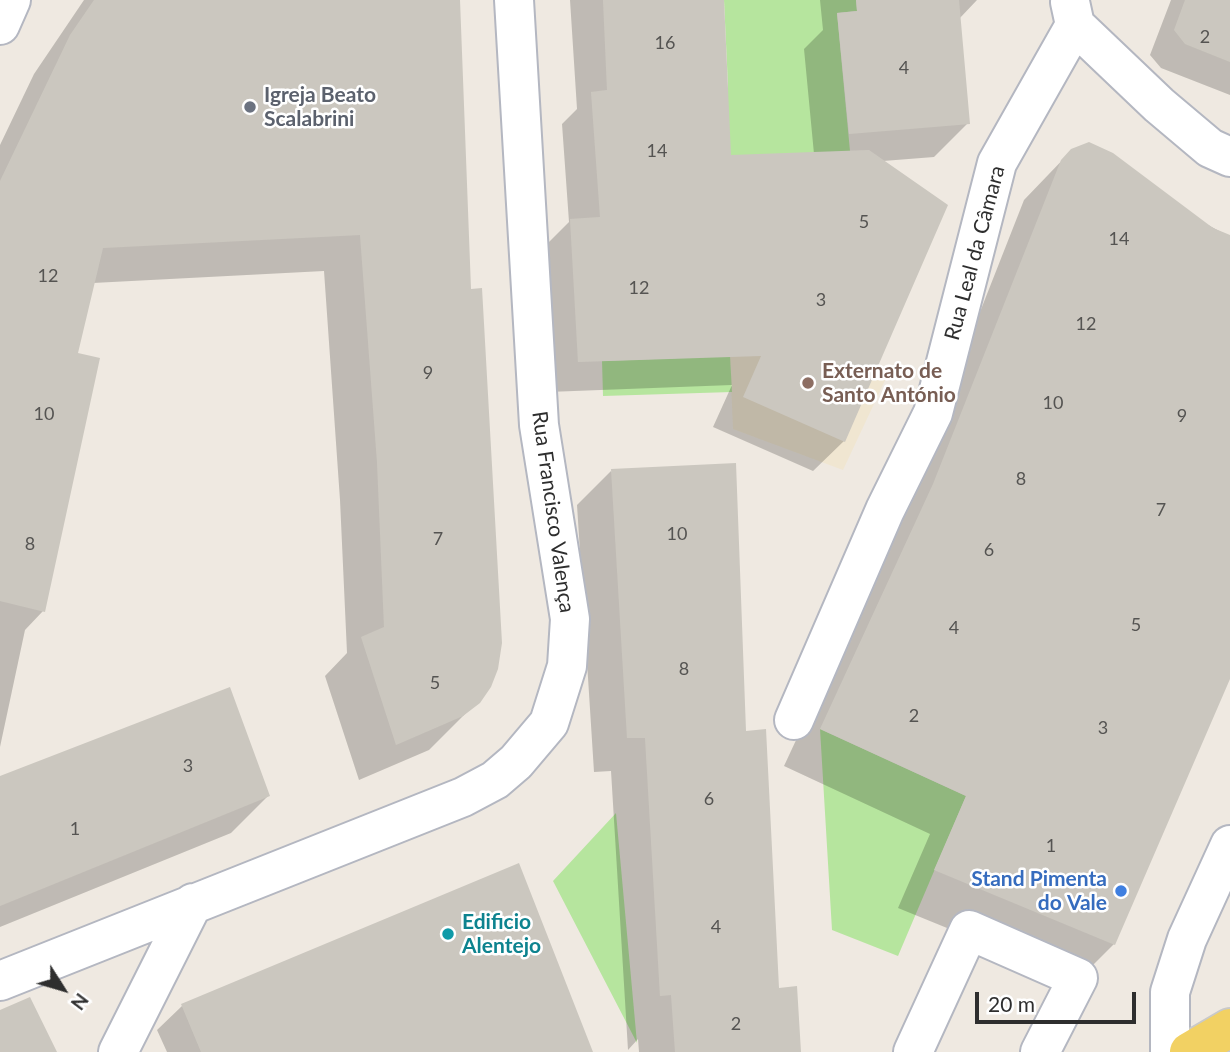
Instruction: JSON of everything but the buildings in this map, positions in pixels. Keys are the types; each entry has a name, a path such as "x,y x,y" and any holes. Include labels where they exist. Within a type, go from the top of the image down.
{"main road":[{"path":"1189,1052 1230,1028"}],"street":[{"path":"0,24 11,0"},
{"name":"Rua Francisco Valença","path":"0,981 463,797 495,780 535,743 550,723 567,666 570,619 539,425 514,0"},
{"path":"1072,13 1159,106 1210,148 1230,157"},
{"name":"Rua Leal da Câmara","path":"794,720 885,510 933,414 997,163 1072,13"},
{"path":"1170,1052 1170,992 1187,939 1230,845"},
{"path":"117,1052 194,902"},
{"path":"913,1052 969,930 1078,978 1040,1052"}],"shaded area":[{"name":"Externato de Santo António","path":"729,337 876,368 888,374 843,470 733,429"}],"green space":[{"path":"724,0 856,0 857,11 837,13 850,151 729,337 732,392 603,396 602,361 706,357 728,86"},
{"path":"820,729 966,796 898,956 832,930"},
{"path":"616,813 637,1043 553,881"}],"place":[{"name":"Igreja Beato Scalabrini","path":"250,107"},
{"name":"Externato de Santo António","path":"808,383"},
{"name":"Stand Pimenta do Vale","path":"1121,891"},
{"name":"Edificio Alentejo","path":"448,934"}]}
